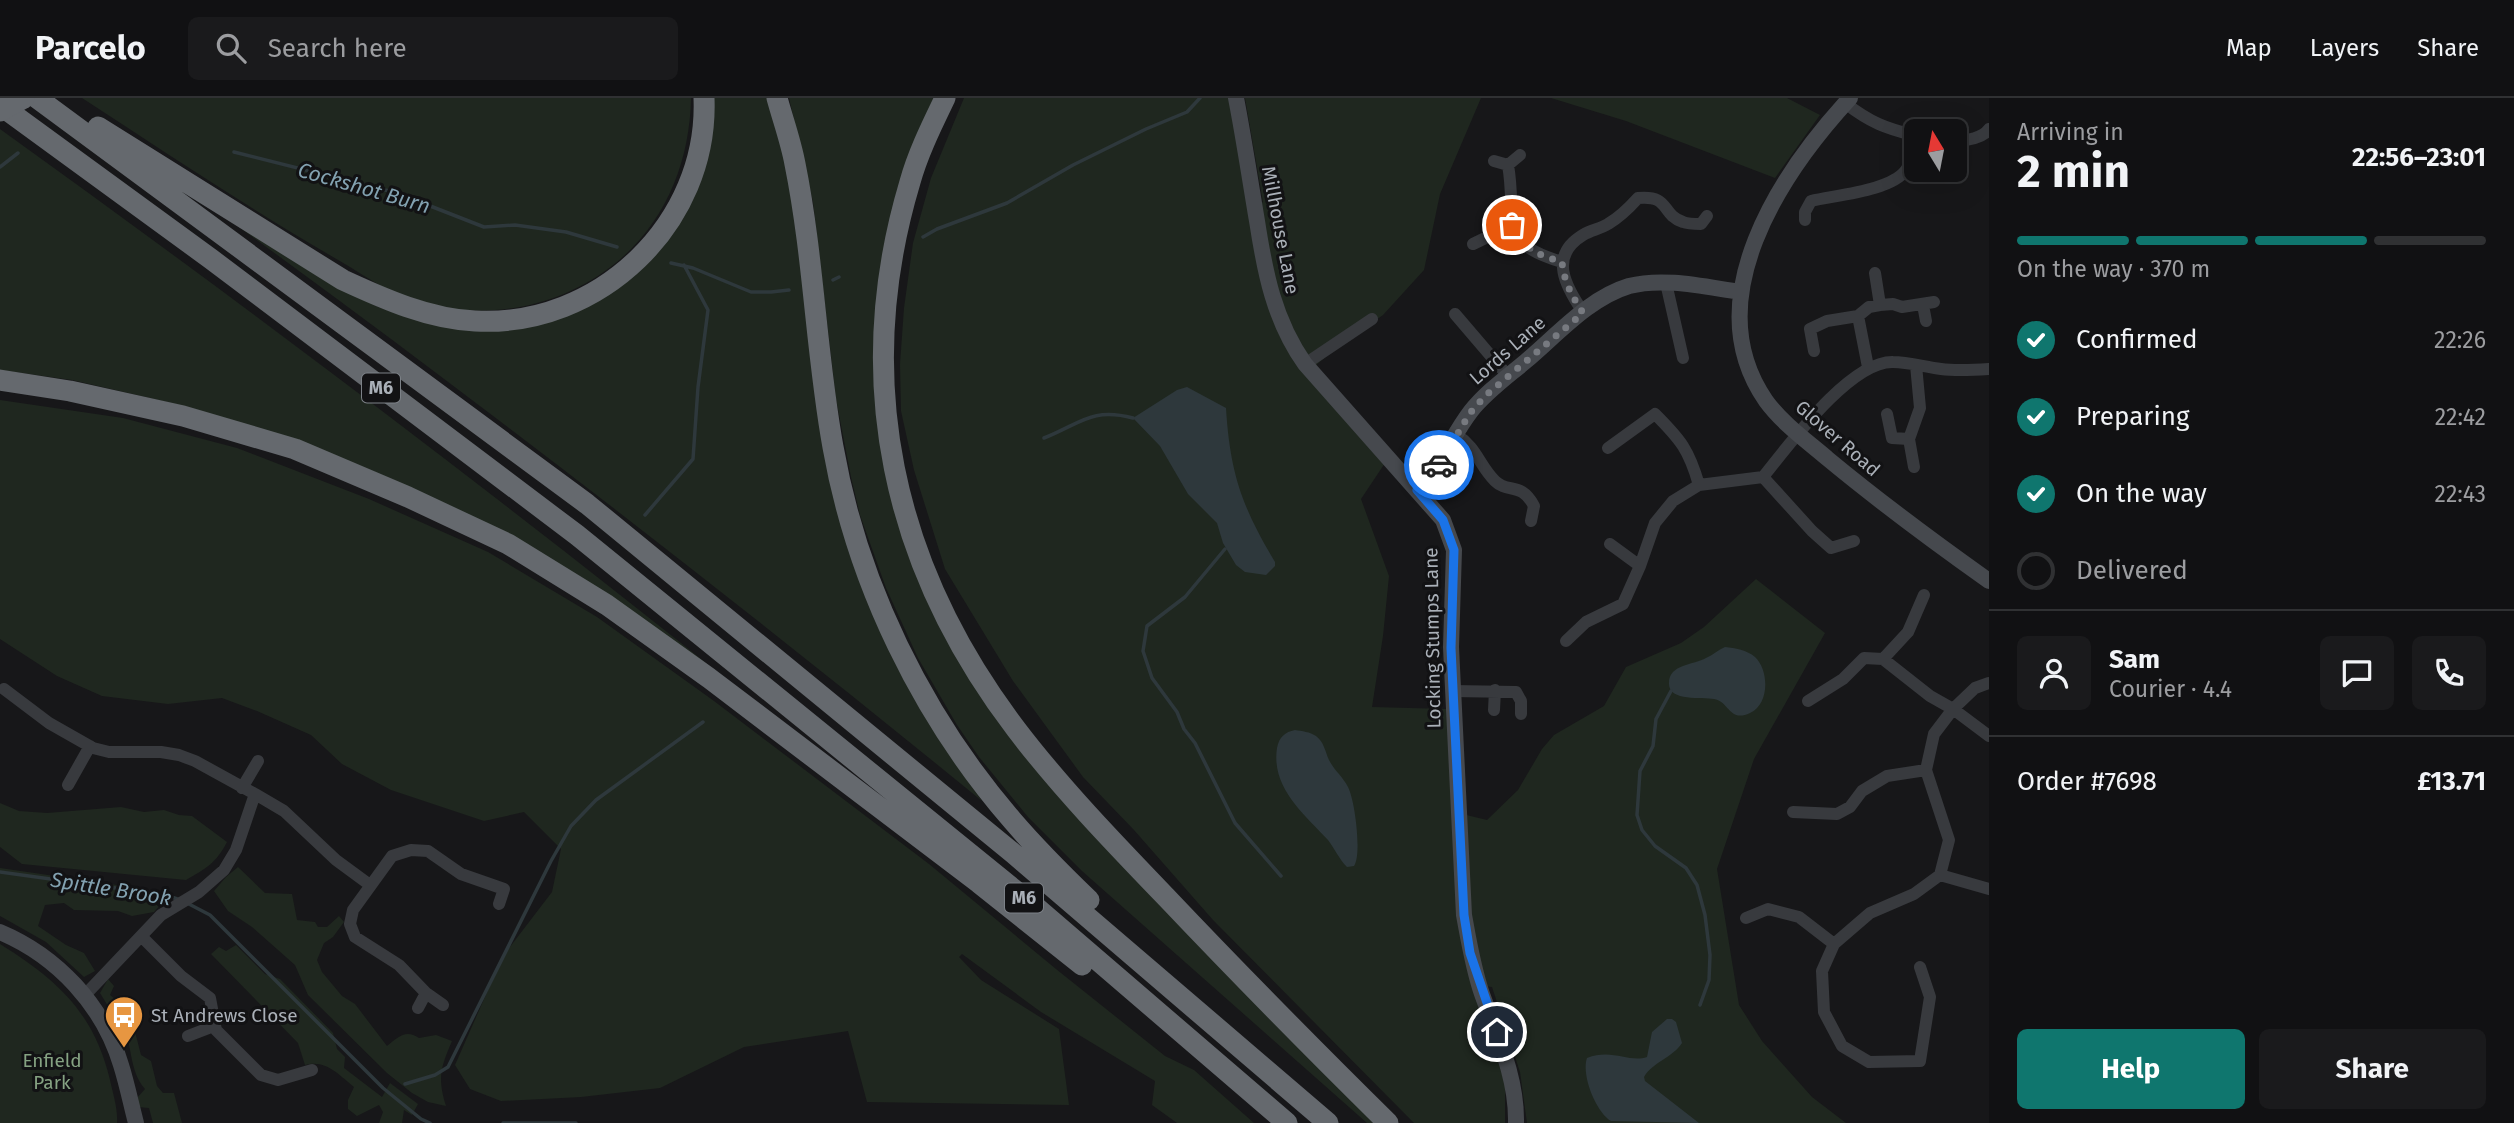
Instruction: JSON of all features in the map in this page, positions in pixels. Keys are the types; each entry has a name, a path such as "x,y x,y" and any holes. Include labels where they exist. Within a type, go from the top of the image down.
{"highway":[{"path":"0,111 24,98"},
{"name":"M6","path":"37,98 587,504 1056,888 1330,1123"},
{"path":"52,98 343,280 409,308 475,321 531,317 559,309 590,295 641,258 680,206 692,177 703,129 704,98"},
{"path":"777,98 795,163 824,396 842,486 874,592 923,692 977,776 1042,855 1330,1123"},
{"path":"945,98 910,180 900,218 885,302 882,350 883,397 890,449 902,503 931,587 963,649 1014,727 1048,769 1197,930 1388,1123"},
{"name":"M6","path":"0,105 211,259 577,535 1038,909 1287,1123"},
{"path":"0,380 70,391 183,416 295,449 408,497 508,544 607,605 709,678 979,883 1281,1123"}],"street":[{"name":"Millhouse Lane","path":"1236,98 1272,299 1291,345 1305,364"},
{"path":"1848,100 1867,120 1904,133"},
{"name":"Glover Road","path":"1848,100 1817,136 1775,200 1755,243 1741,292 1741,334 1746,357 1767,402 1798,434 1892,510 1989,581"},
{"path":"1967,138 1988,133"},
{"path":"1508,165 1520,155"},
{"path":"1494,161 1508,165"},
{"path":"1508,165 1512,225 1518,238 1540,256 1562,262"},
{"path":"1805,220 1809,195 1875,188 1904,173"},
{"path":"1583,313 1569,291 1562,262 1571,246 1581,236 1607,225 1638,198 1651,197 1661,201 1671,215 1682,222 1701,224 1707,216"},
{"path":"1473,244 1512,225"},
{"path":"1875,273 1880,304"},
{"path":"1666,283 1683,358"},
{"name":"Lords Lane","path":"1417,490 1437,468 1470,413 1508,376 1607,296 1629,287 1666,283 1741,292"},
{"path":"1814,351 1810,329 1827,321 1858,316 1869,307 1880,304 1902,307 1929,303 1926,321"},
{"path":"1455,314 1508,376"},
{"path":"1858,316 1868,367"},
{"path":"1305,364 1372,319"},
{"path":"1566,641 1586,622 1623,604 1655,523 1673,501 1699,485 1763,477 1842,387 1868,367 1891,362 1945,369 1989,369"},
{"name":"Locking Stumps Lane","path":"1305,364 1443,520 1454,550 1452,691 1464,915 1470,953 1481,991 1513,1082 1516,1123"},
{"path":"1914,467 1909,439 1920,408 1916,365"},
{"path":"1608,448 1656,414 1679,438 1691,458 1699,485"},
{"path":"1887,414 1892,438 1909,439"},
{"path":"1457,435 1472,446 1493,480 1529,497 1534,506 1531,521"},
{"path":"1763,477 1831,548 1854,541"},
{"path":"1610,544 1640,566"},
{"path":"1882,659 1908,632 1924,595"},
{"path":"1808,701 1843,679 1864,658 1882,659 1989,736"},
{"path":"1920,967 1930,997 1920,1060 1869,1062 1842,1046 1824,1012 1822,971 1834,944 1870,913 1913,894 1940,875 1949,840 1926,771 1934,734 1953,709 1975,688 1989,683"},
{"path":"4,689 49,723 90,746 109,752 161,752 195,761 284,811 336,860 370,885"},
{"path":"1494,710 1495,690"},
{"path":"1452,691 1516,692 1521,701 1521,714"},
{"path":"68,785 90,746"},
{"path":"243,788 258,761"},
{"path":"1793,812 1836,814 1850,807 1861,791 1887,776 1926,771"},
{"path":"85,995 162,915 216,879 230,862 255,794"},
{"path":"443,1005 426,993 405,970 358,940 352,933 351,914 392,856 411,850 428,851 461,874 504,889 499,904"},
{"path":"461,874 468,860"},
{"path":"1940,875 1989,890"},
{"path":"1746,918 1768,909 1799,916 1834,944"},
{"path":"0,932 15,938 48,959 85,995 113,1041 136,1123"},
{"path":"141,936 181,976 210,998 214,1026 219,1034 256,1070 267,1078 278,1080 312,1070"},
{"path":"418,1008 426,993"},
{"path":"188,1036 214,1026"}],"green space":[{"path":"82,98 691,98 686,144 672,188 662,209 634,246 597,277 575,289 529,305 481,311 418,303 393,292 269,219"},
{"path":"711,98 773,98 793,187 828,455 960,770 982,801 611,506 232,222 378,307 434,325 511,328 661,243"},
{"path":"789,98 937,98 897,190 884,253 884,445 991,703 1379,1123 1367,1123 1082,871 1028,817 979,757 918,658 886,588 860,515 851,477 836,399 813,202"},
{"path":"964,98 1230,98 1249,208 1263,202 1245,98 1481,98 1440,194 1424,270 1383,315 1307,373 1385,463 1361,499 1389,576 1372,707 1447,709 1454,812 1487,820 1518,790 1542,749 1554,735 1604,706 1626,667 1681,643 1704,627 1756,579 1825,633 1754,759 1717,869 1739,1005 1762,1041 1812,1097 1846,1123 1527,1123 1520,1072 1492,987 1475,985 1505,1084 1505,1123 1414,1123 1213,920 1083,777 1013,681 945,569 914,470 901,411 900,364 904,308 913,243 931,178"},
{"path":"1551,98 1787,98 1820,115 1775,178 1626,121"},
{"path":"0,129 374,405 741,691 534,553 167,402 72,380 0,370"},
{"path":"0,400 123,418 237,448 369,499 488,552 597,617 714,701 929,864 1165,1056 1194,1070 1254,1123 1177,1123 1152,1105 1155,1081 1041,1012 962,954 959,957 981,980 1059,1029 1069,1105 867,1102 848,1031 744,1047 660,1088 581,1097 501,1101 470,1089 455,1065 503,956 552,892 561,849 524,812 484,821 391,790 342,764 311,735 257,711 222,698 168,704 102,696 57,676 0,639"},
{"path":"0,803 19,811 47,813 121,807 144,812 164,810 192,816 227,842 210,864 186,880 22,864 0,847"},
{"path":"238,867 265,893 292,894 297,920 315,922 318,927 327,927 339,916 344,922 333,937 324,943 317,960 322,972 342,996 355,1004 387,1046 406,1034 419,1038 436,1035 452,1041 442,1072 446,1106 428,1102 387,1073 308,995 295,965 252,927 228,911 214,891"},
{"path":"0,868 144,889 167,897 154,912 132,916 118,911 74,910 64,903 45,905 38,926 66,945 84,953 95,971 84,977 46,942 0,916"},
{"name":"Enfield Park","path":"0,944 39,970 83,1016 103,1056 115,1101 117,1123 0,1123"},
{"path":"236,945 265,974 280,979 333,1033 337,1049 345,1057 344,1068 382,1097 390,1083 418,1104 412,1115 404,1110 402,1123 379,1123 383,1112 379,1105 357,1116 348,1109 348,1100 354,1087 326,1066 305,1065 298,1043 211,954 219,947 226,951"},
{"path":"108,979 114,986 110,995 121,1004 133,1007 133,1024 141,1055 151,1061 157,1086 163,1093 174,1093 182,1123 153,1123 149,1108 138,1107 137,1098 145,1089 133,1065 126,1031 100,993"}],"shaded area":[{"path":"1187,387 1226,408 1231,452 1240,489 1254,524 1275,562 1275,566 1266,575 1245,572 1236,565 1223,543 1217,523 1188,494 1160,446 1133,418 1177,390"},
{"path":"1725,647 1752,655 1763,670 1764,695 1757,709 1750,713 1738,715 1714,699 1680,696 1670,689 1673,672"},
{"path":"1295,730 1319,738 1331,764 1348,787 1357,827 1354,866 1347,867 1344,864 1328,840 1284,788 1276,762 1277,748 1283,736"},
{"path":"1667,1019 1676,1022 1682,1043 1648,1072 1644,1077 1645,1081 1699,1123 1611,1121 1600,1110 1591,1093 1586,1074 1587,1058 1604,1054 1647,1057 1652,1032"}],"waterway":[{"path":"923,237 937,229 1007,203 1073,165 1187,112 1200,98"},
{"name":"Cockshot Burn","path":"234,152 397,193 484,227 515,225 566,232 617,247"},
{"name":"Cockshot Burn","path":"0,167 18,153"},
{"path":"671,263 693,268 751,292 789,290"},
{"name":"Cockshot Burn","path":"645,515 693,459 698,387 708,310 684,265"},
{"path":"833,280 839,277"},
{"path":"1044,438 1096,416 1119,415 1133,418"},
{"path":"1225,549 1185,597 1147,626 1143,651 1152,678 1195,743 1235,823 1281,876"},
{"path":"1671,691 1656,719 1653,746 1640,771 1637,815 1642,830 1655,846 1686,868 1697,885 1705,915 1710,955 1709,980 1700,1005"},
{"path":"405,1084 435,1075 448,1067 571,826 596,800 703,722"},
{"name":"Spittle Brook","path":"0,872 166,895 180,900"},
{"name":"Spittle Brook","path":"187,903 210,915 383,1088 421,1119 430,1123"},
{"name":"Spittle Brook","path":"503,1123 576,1123"}],"way so far":[{"path":"1439,465 1470,413 1485,396 1583,313 1569,291 1562,262 1540,256 1527,248 1512,225"}],"place":[{"name":"St Andrews Close","path":"124,1049"}],"route":[{"path":"1439,465 1417,490 1443,520 1454,550 1451,648 1464,915 1470,953 1497,1032"}]}
